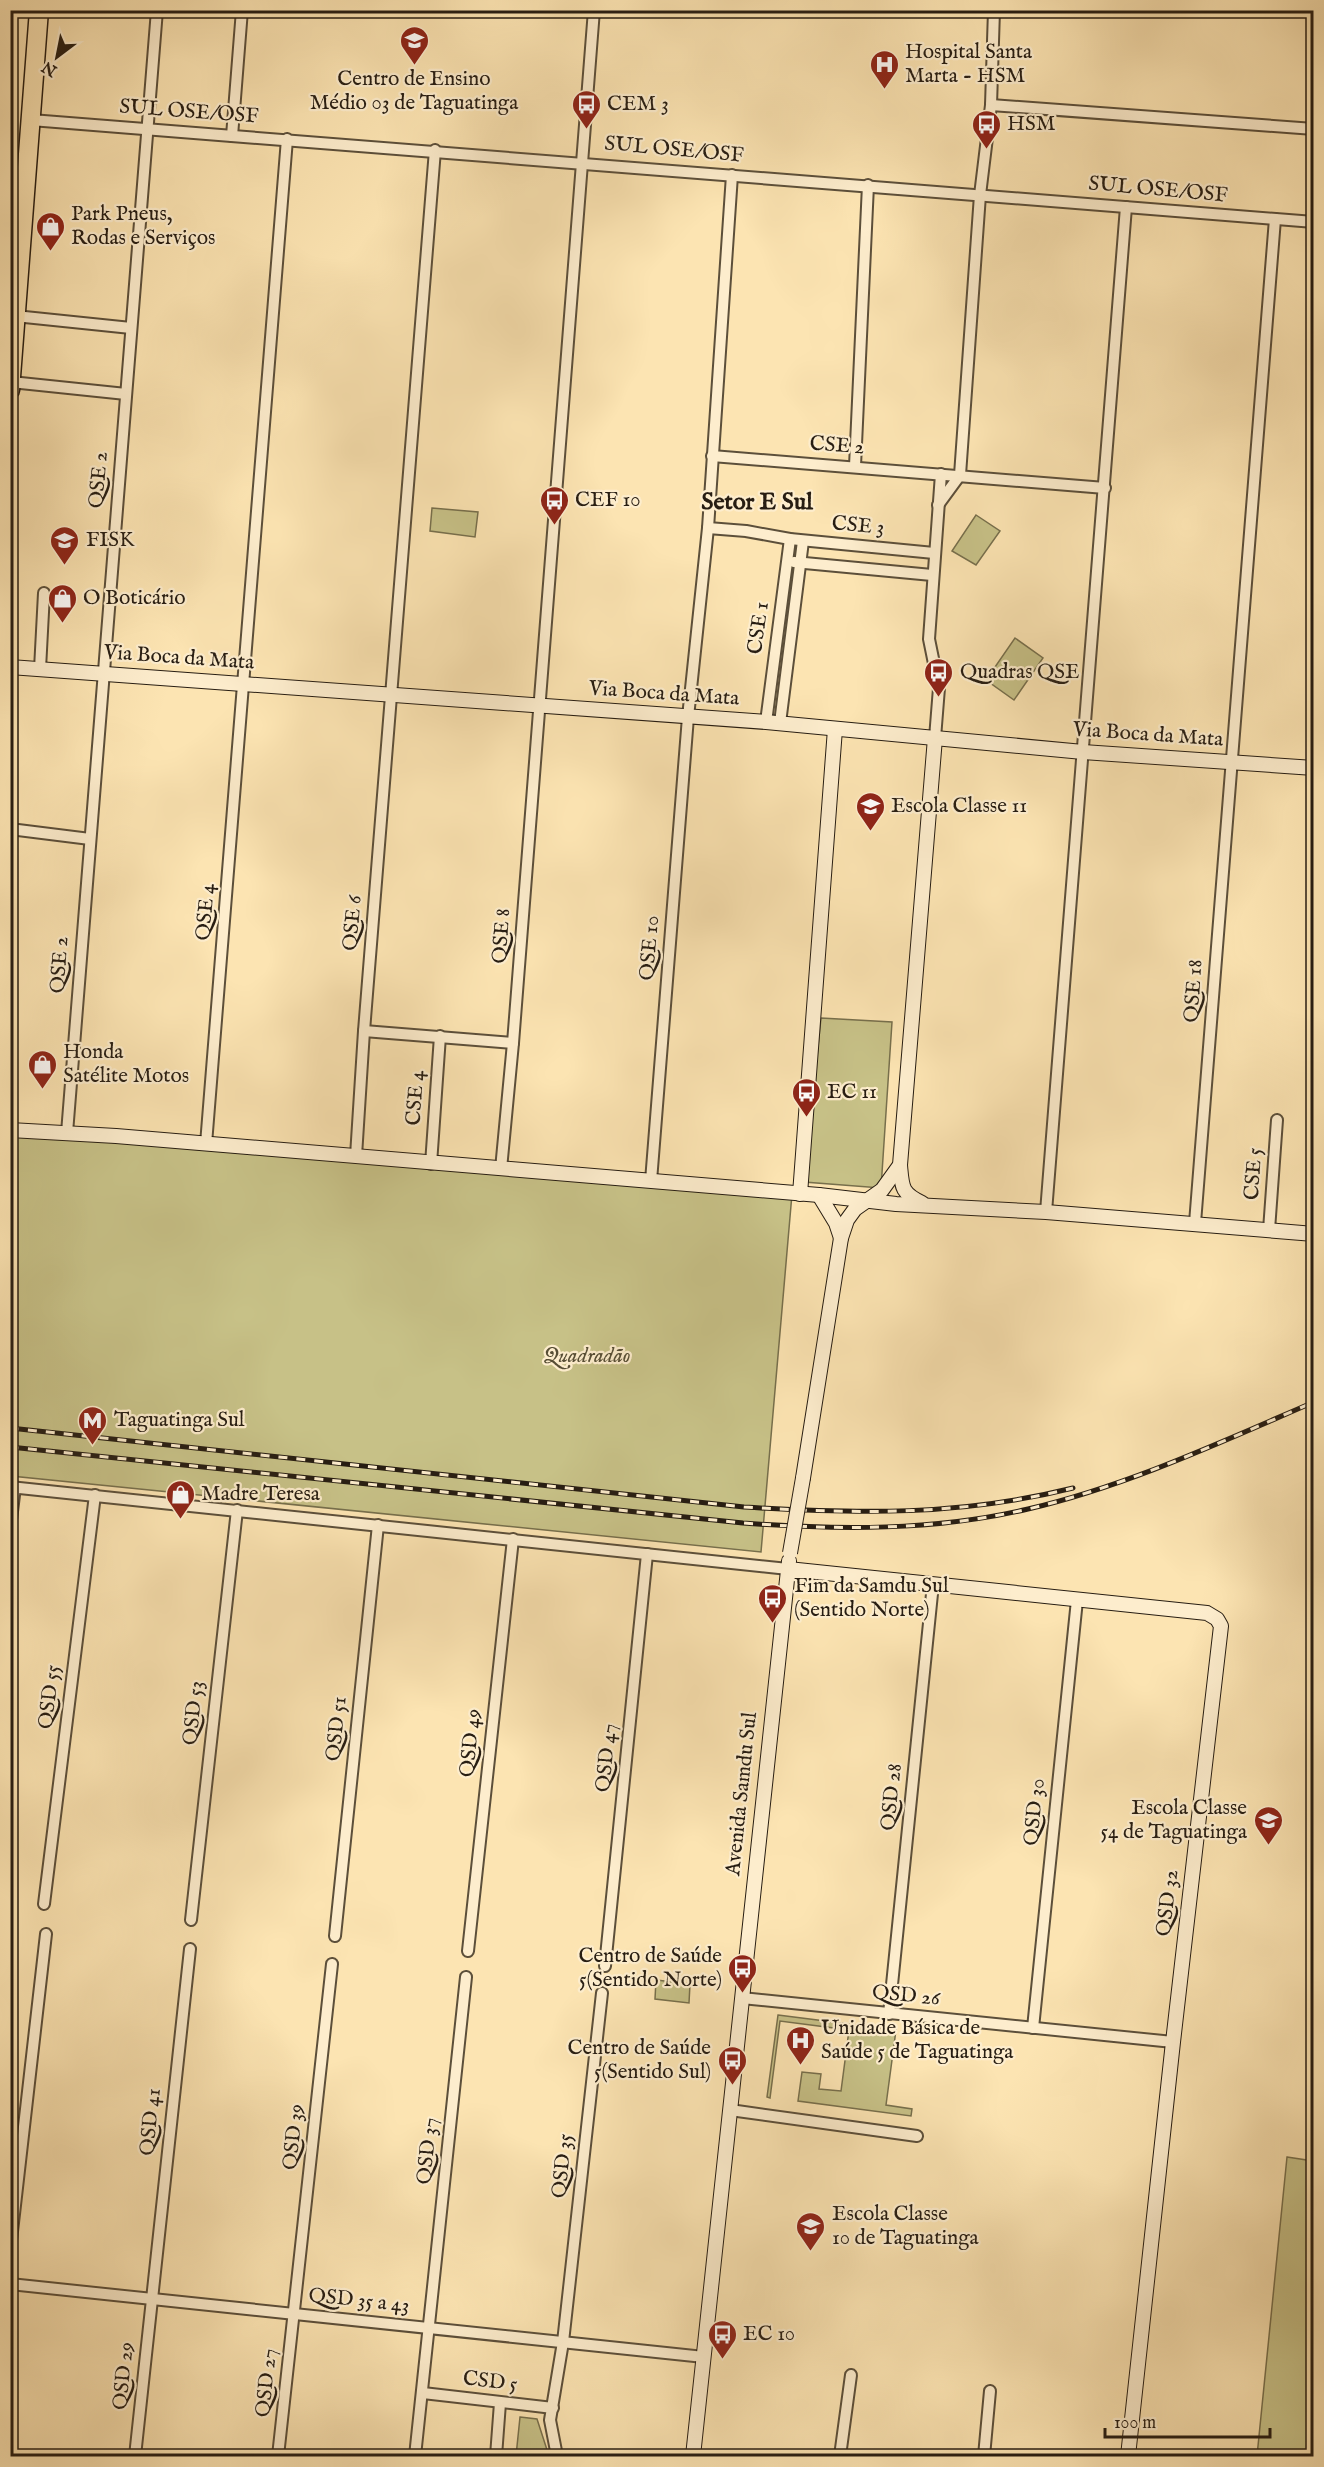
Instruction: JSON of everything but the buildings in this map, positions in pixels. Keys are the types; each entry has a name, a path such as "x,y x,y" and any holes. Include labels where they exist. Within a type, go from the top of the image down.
{"highway":[{"path":"10,390 39,10"}],"street":[{"name":"QSE 2","path":"67,1133 157,10"},
{"path":"232,136 242,10"},
{"name":"QSE 8","path":"501,1169 513,1043 594,10"},
{"path":"938,505 960,475 980,195 991,105 994,10"},
{"path":"991,105 1314,129"},
{"name":"SUL OSE/OSF","path":"31,120 435,150 1314,222"},
{"name":"QSE 4","path":"206,1144 287,139"},
{"name":"QSE 6","path":"356,1156 390,694 435,150"},
{"name":"QSE 10","path":"651,1181 688,717 708,528 732,175"},
{"path":"855,466 868,185"},
{"path":"1046,1212 1126,207"},
{"name":"QSE 18","path":"1195,1223 1230,761 1275,219"},
{"path":"15,316 130,328"},
{"path":"11,382 126,394"},
{"name":"CSE 2","path":"712,456 1105,488"},
{"path":"924,1204 903,1190 900,1165 939,688 929,639 941,474"},
{"name":"CSE 3","path":"708,528 732,529 803,541 934,553"},
{"name":"CSE 1","path":"773,722 790,539"},
{"name":"CSE 1","path":"773,722 803,541"},
{"name":"CSE 3","path":"788,562 932,575"},
{"path":"40,669 44,593"},
{"name":"Via Boca da Mata","path":"10,667 773,722 1083,752 1314,768"},
{"path":"800,1194 835,729"},
{"path":"10,829 90,838"},
{"path":"364,1031 513,1043"},
{"name":"CSE 4","path":"431,1164 440,1036"},
{"name":"CSE 5","path":"1269,1230 1277,1120"},
{"path":"10,1130 356,1156 869,1201 1195,1223 1314,1234"},
{"name":"Avenida Samdu Sul","path":"693,2457 788,1569 840,1238 851,1214 887,1185 900,1165"},
{"path":"819,1195 836,1223 840,1238"},
{"path":"10,1528 13,1487 1077,1600"},
{"name":"QSD 55","path":"45,1904 95,1495"},
{"name":"QSD 53","path":"191,1920 237,1510"},
{"name":"QSD 51","path":"335,1936 378,1525"},
{"name":"QSD 49","path":"468,1951 513,1539"},
{"name":"QSD 47","path":"605,1966 647,1554"},
{"name":"QSD 28","path":"889,2014 933,1584"},
{"name":"QSD 32","path":"1077,1600 1208,1613 1217,1619 1221,1626 1128,2457"},
{"name":"QSD 30","path":"1033,2028 1077,1600"},
{"path":"10,2249 46,1934"},
{"name":"QSD 41","path":"152,2299 190,1949"},
{"name":"QSD 39","path":"294,2314 332,1964"},
{"name":"QSD 37","path":"415,2457 466,1977"},
{"name":"QSD 35","path":"557,2457 550,2432 550,2420 563,2342 602,1993"},
{"name":"QSD 26","path":"742,1998 1173,2042"},
{"path":"730,2110 917,2136"},
{"name":"QSD 35 a 43","path":"10,2284 704,2357"},
{"name":"QSD 29","path":"135,2457 152,2299"},
{"name":"QSD 27","path":"278,2457 294,2314"},
{"path":"840,2457 851,2375"},
{"path":"984,2457 990,2391"},
{"name":"CSD 5","path":"423,2394 553,2408"},
{"path":"496,2457 500,2403"}],"green space":[{"path":"432,508 478,512 475,537 430,531"},
{"path":"976,515 1000,531 976,565 952,551"},
{"path":"1015,638 1043,658 1014,700 986,680"},
{"path":"821,1018 892,1022 881,1188 804,1182"},
{"name":"Quadradão","path":"10,1130 792,1194 761,1552 11,1476"},
{"path":"656,1980 690,1984 689,2003 655,1999"},
{"path":"778,2015 896,2030 886,2105 912,2109 911,2116 798,2101 802,2072 821,2074 819,2089 841,2091 849,2030 780,2021 770,2098 767,2097"},
{"path":"1287,2157 1313,2161 1313,2456 1257,2456"},
{"path":"520,2417 537,2419 549,2456 516,2456"}],"railway":[{"path":"10,1447 743,1523 815,1527 886,1527 993,1516 1065,1499 1173,1462 1314,1402"},
{"path":"10,1428 744,1507 828,1511 909,1511 990,1504 1073,1488"}],"place":[{"name":"Centro de Ensino Médio 03 de Taguatinga","path":"414,66"},
{"name":"Hospital Santa Marta - HSM","path":"884,90"},
{"name":"CEM 3","path":"586,130"},
{"name":"HSM","path":"986,150"},
{"name":"Park Pneus, Rodas e Serviços","path":"50,252"},
{"name":"CEF 10","path":"554,526"},
{"name":"FISK","path":"65,566"},
{"name":"O Boticário","path":"62,624"},
{"name":"Quadras QSE","path":"939,698"},
{"name":"Escola Classe 11","path":"870,832"},
{"name":"Honda Satélite Motos","path":"42,1090"},
{"name":"EC 11","path":"806,1118"},
{"name":"Taguatinga Sul","path":"93,1446"},
{"name":"Madre Teresa","path":"180,1520"},
{"name":"Fim da Samdu Sul (Sentido Norte)","path":"773,1624"},
{"name":"Escola Classe 54 de Taguatinga","path":"1268,1846"},
{"name":"Centro de Saúde 5(Sentido Norte)","path":"743,1994"},
{"name":"Unidade Básica de Saúde 5 de Taguatinga","path":"800,2066"},
{"name":"Centro de Saúde 5(Sentido Sul)","path":"732,2086"},
{"name":"Escola Classe 10 de Taguatinga","path":"811,2252"},
{"name":"EC 10","path":"722,2360"}],"district":[{"name":"Setor E Sul","path":"757,502"}]}
